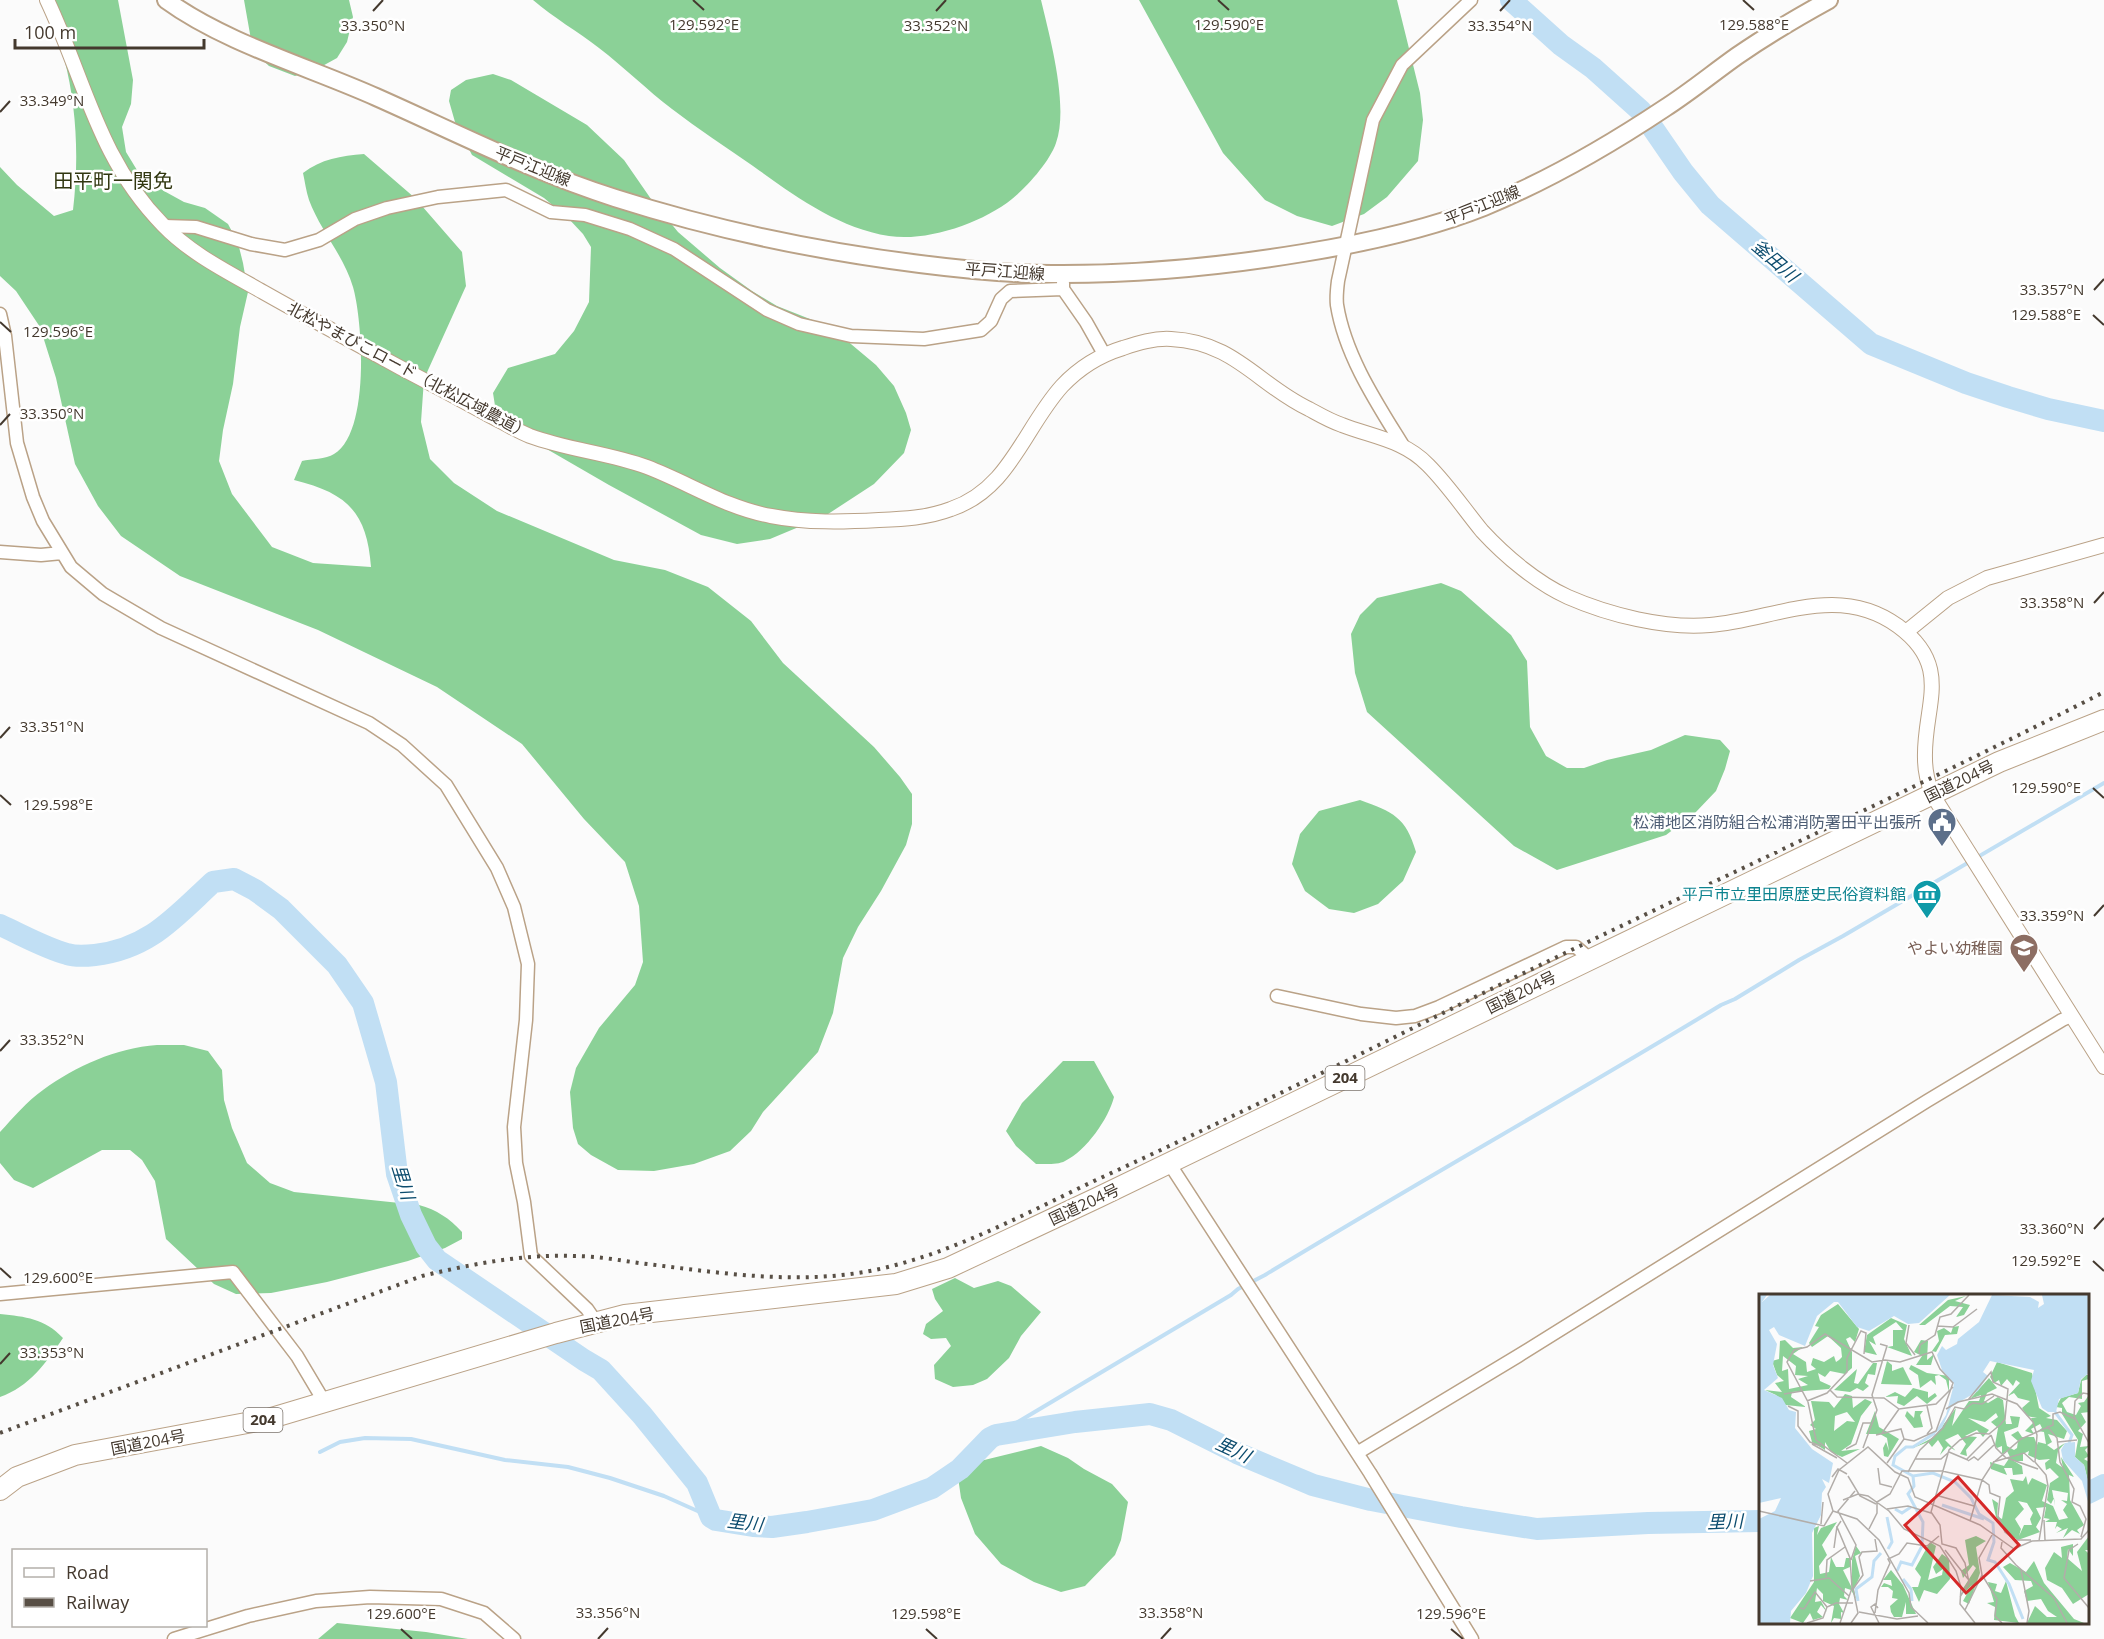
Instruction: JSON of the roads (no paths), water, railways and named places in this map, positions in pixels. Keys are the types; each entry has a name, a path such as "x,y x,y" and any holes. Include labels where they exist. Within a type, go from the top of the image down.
{"highway":[{"name":"国道204号","path":"0,1490 17,1477 75,1455 268,1419 555,1333 625,1315 897,1284 948,1268 1999,762 2104,720"}],"main road":[{"name":"平戸江迎線","path":"166,0 214,30 372,95 532,167 610,196 684,219 757,237 850,255 1063,282 1242,263 1345,246 1417,230 1484,207 1539,181 1630,130 1668,106 1741,53 1829,0"}],"street":[{"name":"北松やまびこロード（北松広域農道）","path":"47,0 64,35 99,130 122,173 164,226 216,266 528,435 638,464 676,478 733,507 766,516 796,520 850,522 920,518 962,505 986,490 1006,470 1049,403 1065,383 1104,354 1142,342 1168,339 1200,343 1224,352 1251,368 1298,404 1338,424 1402,444 1426,462 1486,536 1514,561 1567,596 1613,613 1652,622 1704,626 1743,621 1801,606 1819,604 1864,609 1881,616 1906,632 1928,661 1932,682 1932,702 1924,756 1932,794"},
{"path":"1402,444 1349,349 1337,303 1338,281 1373,120 1402,65 1471,0"},
{"path":"164,226 196,227 251,244 285,250 319,240 355,219 387,208 438,197 506,190 551,212 585,215 630,229 674,249 767,310 799,324 852,336 924,339 981,330 991,321 1001,299 1010,291 1063,282 1104,354"},
{"path":"0,314 5,336 16,443 43,521 71,567 103,594 161,628 369,723 402,745 446,785 496,868 514,907 528,964 526,1020 514,1127 516,1163 531,1256 587,1309 596,1322"},
{"path":"1906,632 1948,598 1987,578 2104,545"},
{"path":"0,552 41,555 62,553"},
{"path":"1932,794 2104,1067"},
{"path":"1277,996 1361,1014 1396,1018 1415,1016 1566,947 1576,947 1590,959"},
{"path":"1357,1454 1927,1101 2062,1020 2072,1017"},
{"path":"1169,1163 1357,1454 1472,1639"},
{"path":"0,1294 233,1272 297,1356 325,1403"},
{"path":"174,1639 248,1616 316,1601 370,1597 441,1599 484,1613 514,1639"}],"waterway":[{"name":"釜田川","path":"1511,0 1641,111 1683,172 1710,205 1871,344 1966,383 2008,397 2048,409 2104,421"},
{"path":"996,1435 1238,1289 2104,783"},
{"name":"里川","path":"0,925 42,945 74,956 85,956 114,952 146,938 173,919 213,882 234,879 255,890 281,909 337,965 363,1003 386,1082 397,1174 411,1215 426,1246 437,1260 601,1370 642,1415 697,1483 711,1517 716,1520 772,1527 873,1510 932,1488 960,1469 990,1438 996,1435 1075,1422 1150,1414 1171,1420 1237,1453 1313,1485 1371,1500 1461,1517 1537,1529 1648,1523 1759,1521"},
{"path":"320,1452 340,1442 365,1438 411,1439 505,1460 568,1467 664,1496 711,1517"},
{"name":"里川","path":"2089,1492 2104,1485"}],"railway":[{"path":"0,1433 422,1276 460,1268 517,1258 583,1256 734,1274 829,1276 860,1273 892,1266 944,1249 1020,1217 1263,1102 2104,692"}],"place":[{"name":"松浦地区消防組合松浦消防署田平出張所","path":"1942,848"},
{"name":"平戸市立里田原歴史民俗資料館","path":"1927,920"},
{"name":"やよい幼稚園","path":"2024,974"}],"district":[{"name":"田平町一関免","path":"113,181"}]}
